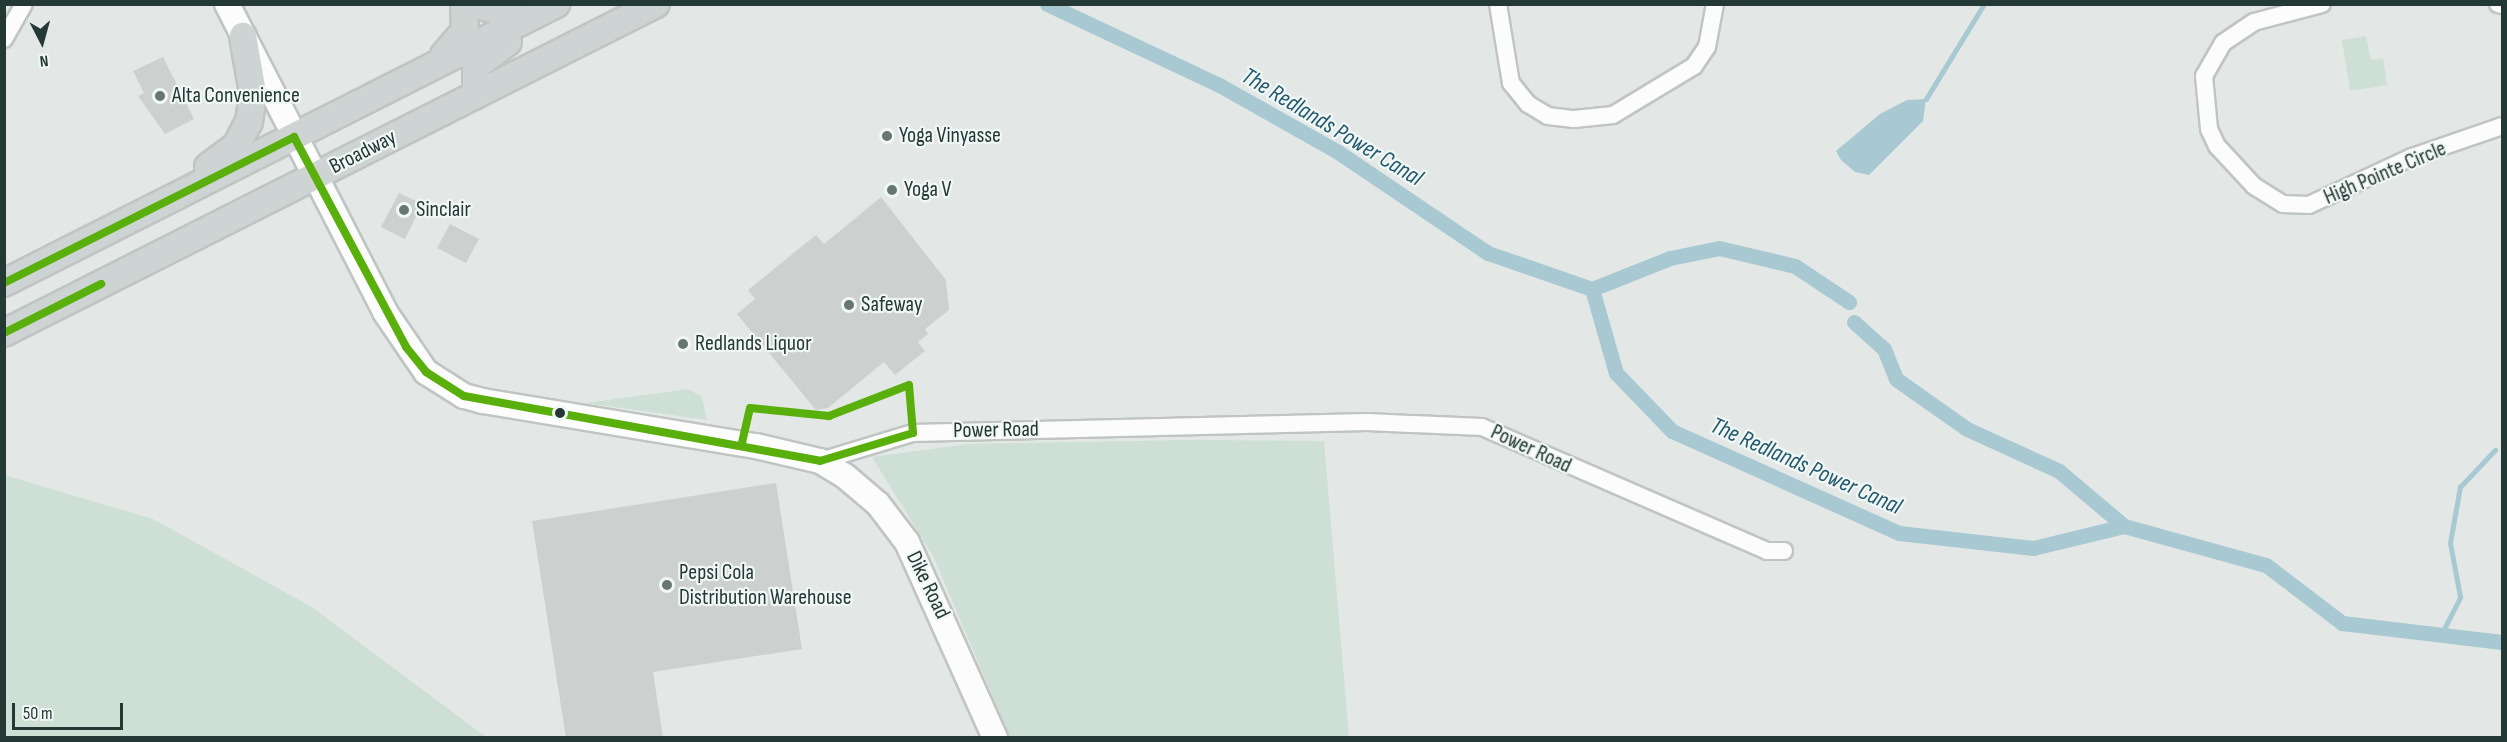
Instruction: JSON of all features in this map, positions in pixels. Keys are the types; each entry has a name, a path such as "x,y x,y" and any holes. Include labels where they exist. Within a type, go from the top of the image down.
{"main road":[{"path":"406,80 459,42 467,21 464,4"},
{"path":"474,4 498,11 530,4"},
{"name":"Broadway","path":"4,283 556,4"},
{"path":"476,95 474,74 483,59 570,4"},
{"name":"Broadway","path":"4,333 656,4"},
{"path":"140,215 225,156 244,134 253,93 243,36"}],"street":[{"path":"4,39 24,4"},
{"path":"227,4 314,177 406,347 426,372 450,389 483,401 820,461"},
{"path":"1498,4 1511,83 1528,104 1548,116 1574,119 1613,115 1694,66 1707,47 1715,4"},
{"name":"High Pointe Circle","path":"2322,4 2254,22 2223,43 2205,76 2209,129 2217,146 2254,186 2283,204 2309,205 2412,157 2502,126"},
{"path":"2498,4 2502,5"},
{"name":"Power Road","path":"820,461 874,441 936,432 1366,422 1482,427 1767,550 1784,551"},
{"name":"Dike Road","path":"820,461 878,504 907,542 995,738"}],"green space":[{"path":"2366,36 2371,60 2383,58 2387,85 2350,91 2342,40"},
{"path":"688,389 702,397 707,420 586,403"},
{"path":"1186,440 1324,441 1349,737 1010,737 934,558 872,457 968,444"},
{"path":"4,475 153,519 312,607 486,737 5,737"}],"water":[{"path":"1926,99 1923,121 1869,175 1855,172 1841,160 1836,151 1880,114 1907,100"}],"building":[{"path":"163,57 194,119 165,134 138,96 144,93 133,71"},
{"name":"Sinclair","path":"399,193 422,204 405,239 381,227"},
{"name":"Safeway","path":"881,197 946,280 949,310 925,329 928,334 918,342 925,351 895,375 884,362 828,408 816,410 737,314 755,299 748,290 816,235 824,244"},
{"name":"Sinclair","path":"450,224 479,239 466,263 437,248"},
{"name":"Pepsi Cola Distribution Warehouse","path":"776,483 802,649 653,672 663,738 566,738 532,521"}],"waterway":[{"name":"The Redlands Power Canal","path":"1047,4 1221,86 1338,152 1488,253 1592,289 1670,258 1719,248 1795,266 1849,302"},
{"path":"1926,99 1984,4"},
{"name":"The Redlands Power Canal","path":"1592,289 1616,373 1672,431 1899,533 2033,548 2124,526 2266,565 2342,623 2502,642"},
{"name":"The Redlands Power Canal","path":"1854,322 1884,349 1896,379 1967,429 2059,471 2124,526"},
{"path":"2443,631 2460,597 2450,543 2460,487 2495,450"}],"transit line":[{"path":"4,283 294,137 406,347 426,372 464,396 820,461 913,433 909,385 829,416 750,408 742,444"},
{"path":"4,333 101,284"}],"place":[{"name":"Alta Convenience","path":"160,96"},
{"name":"Yoga Vinyasse","path":"887,136"},
{"name":"Yoga V","path":"892,190"},
{"name":"Sinclair","path":"404,210"},
{"name":"Safeway","path":"849,305"},
{"name":"Redlands Liquor","path":"683,344"},
{"name":"Pepsi Cola Distribution Warehouse","path":"667,585"}]}
